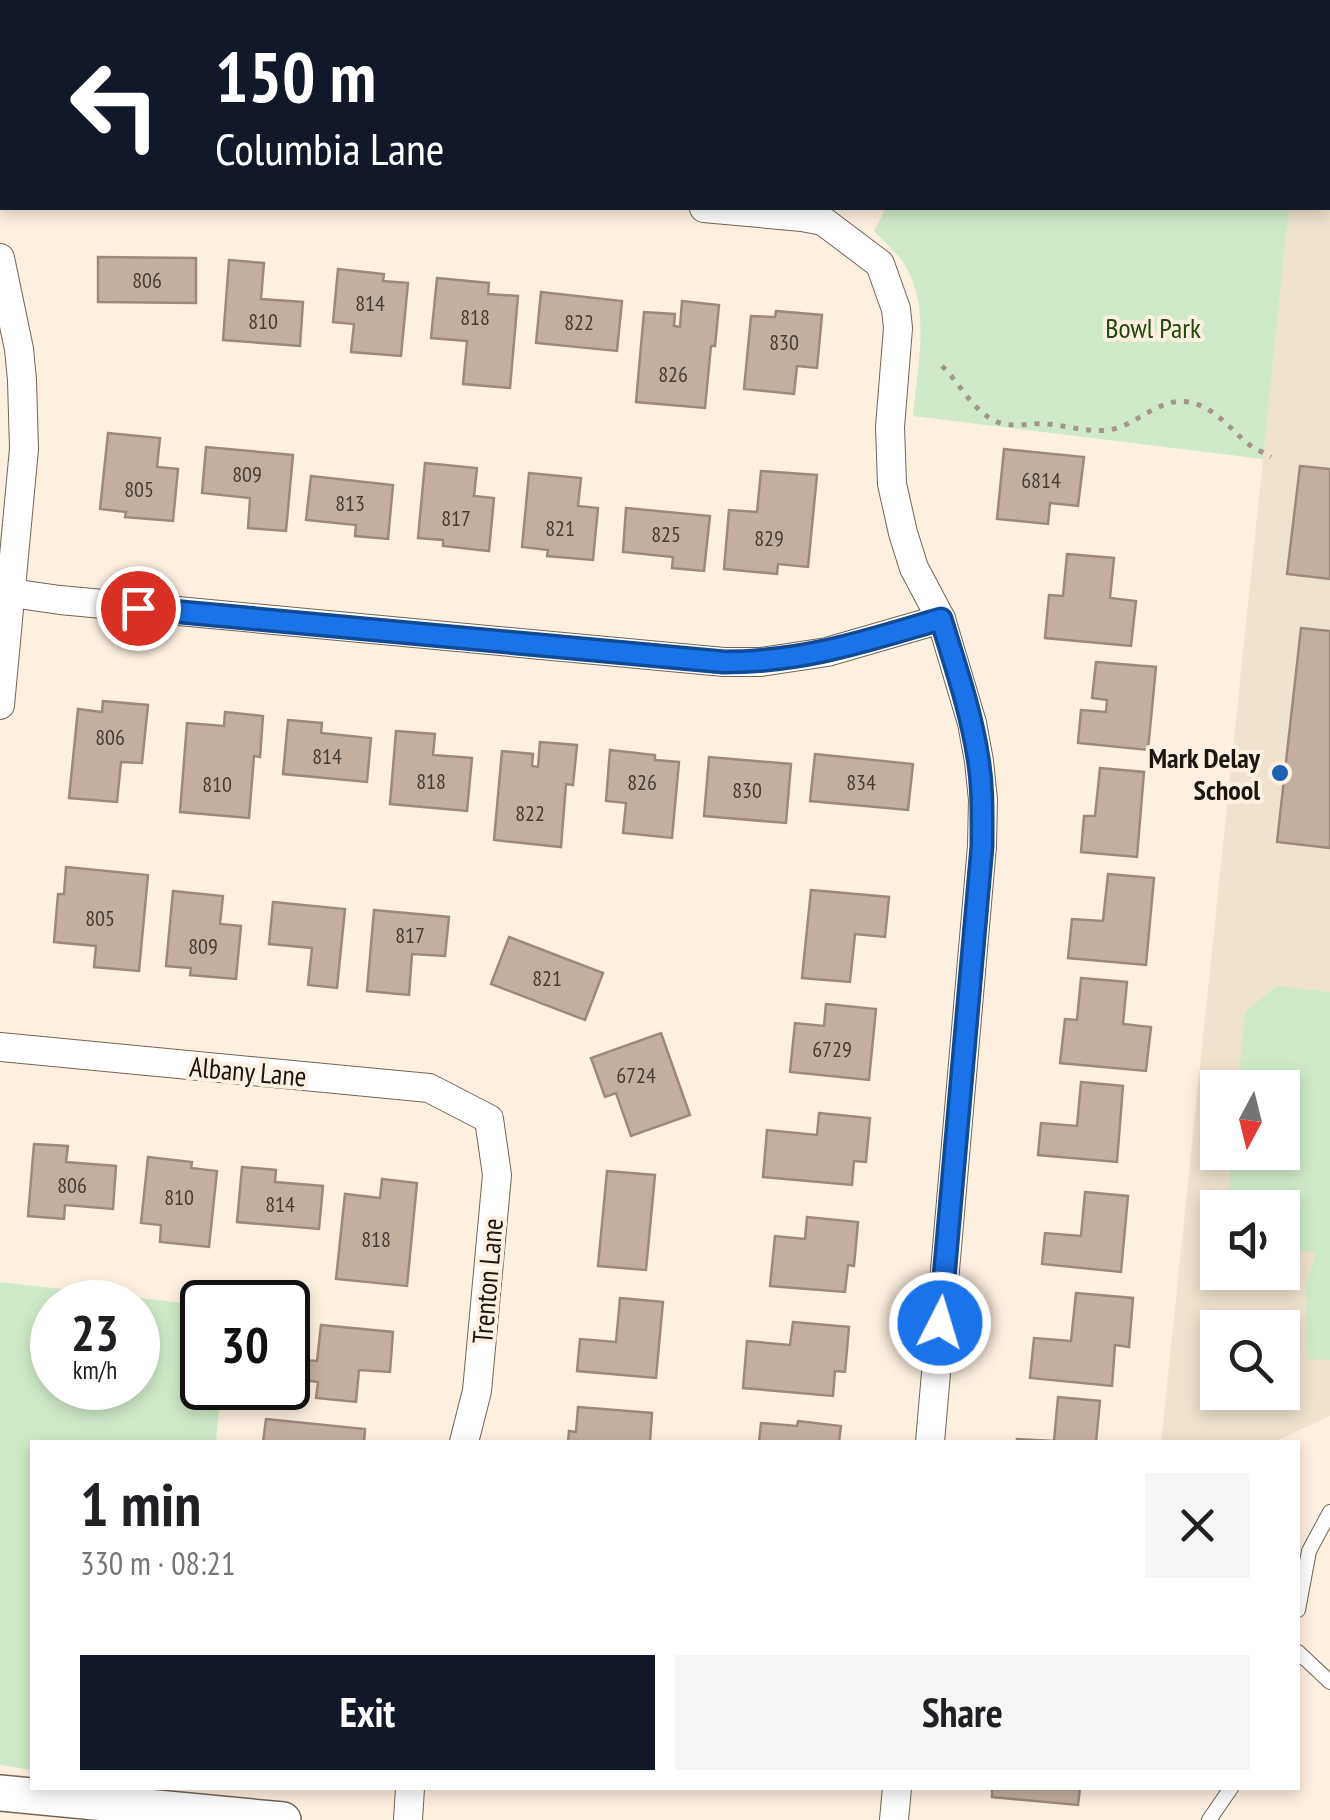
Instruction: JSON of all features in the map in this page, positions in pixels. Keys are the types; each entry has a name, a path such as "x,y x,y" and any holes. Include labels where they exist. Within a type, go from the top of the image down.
{"street":[{"path":"726,210 823,222 880,264 896,309 898,328 890,427 892,484 914,568 941,619 972,723 979,761 982,846 930,1440"},
{"path":"0,258 19,349 24,448 0,705"},
{"path":"10,593 724,662 761,662 828,652 941,619"},
{"name":"Albany Lane","path":"0,1048 428,1088 489,1119"},
{"name":"Trenton Lane","path":"465,1440 477,1391 497,1176 489,1119"},
{"path":"408,1820 410,1790"},
{"path":"894,1820 897,1790"},
{"path":"0,1792 283,1820"}],"lane":[{"path":"1300,1599 1309,1551 1330,1512"},
{"path":"1300,1654 1330,1682"},
{"path":"1210,1820 1230,1790"}],"path":[{"path":"942,366 966,398 995,421 1016,426 1046,423 1094,432 1118,428 1178,400 1193,402 1222,418 1251,446 1271,456"}],"shaded area":[{"name":"Mark Delay School","path":"1289,210 1330,210 1330,1416 1278,1440 1161,1440"}],"green space":[{"name":"Bowl Park","path":"885,210 1289,210 1263,459 913,416 920,340 918,302 903,262 874,231"},
{"path":"1277,986 1330,992 1330,1360 1307,1359 1306,1285 1316,1252 1300,1252 1300,1190 1229,1190 1230,1170 1300,1170 1300,1070 1240,1070 1245,1012"},
{"path":"0,1282 30,1285 30,1410 160,1410 160,1300 180,1302 180,1410 219,1410 216,1440 30,1440 30,1770 0,1765"}],"building":[{"path":"98,257 196,258 196,303 98,302"},
{"path":"229,260 264,263 261,299 303,302 300,346 223,340"},
{"path":"338,269 384,274 383,281 408,283 401,356 351,352 354,324 333,322"},
{"path":"437,278 489,283 488,294 518,296 510,388 463,384 467,341 431,338"},
{"path":"541,292 622,301 617,351 536,343"},
{"path":"682,301 719,305 705,408 636,402 644,312 675,314 674,326 680,327"},
{"path":"776,311 822,315 817,368 797,366 794,394 744,389 751,316 775,317"},
{"path":"108,433 160,438 157,467 178,469 173,521 125,517 126,512 100,509"},
{"path":"206,447 293,455 286,531 248,528 250,498 202,493"},
{"path":"1004,449 1084,457 1078,506 1050,503 1048,524 997,519"},
{"path":"425,463 477,468 474,496 494,498 489,551 443,546 443,540 418,538"},
{"path":"1300,466 1330,469 1330,579 1287,574"},
{"path":"761,471 817,475 808,567 778,564 777,574 724,569 729,510 757,512"},
{"path":"529,473 581,478 578,506 598,508 593,560 547,556 548,550 522,547"},
{"path":"311,476 393,485 388,539 355,536 356,525 306,520"},
{"path":"626,508 710,516 704,571 672,568 673,557 623,552"},
{"path":"1067,554 1114,558 1110,598 1136,601 1131,646 1045,638 1049,595 1063,596"},
{"path":"1301,628 1330,631 1330,848 1277,842"},
{"path":"1096,662 1156,667 1148,750 1078,743 1081,710 1106,712 1107,700 1092,698"},
{"path":"103,701 148,705 142,763 121,762 117,802 69,798 78,709 102,712"},
{"path":"225,712 263,716 260,757 254,756 249,818 180,812 187,723 224,726"},
{"path":"288,720 322,723 321,733 371,738 367,782 283,774"},
{"path":"396,731 435,734 433,755 472,758 467,811 390,804"},
{"path":"540,742 577,745 573,785 566,784 561,847 494,840 502,751 533,754 532,766 538,767"},
{"path":"610,750 679,762 672,838 623,833 626,803 606,801"},
{"path":"815,754 913,764 908,810 810,801"},
{"path":"709,757 791,764 786,823 704,816"},
{"path":"1100,768 1144,772 1137,857 1081,852 1084,816 1095,816"},
{"path":"66,867 148,875 139,971 94,967 96,946 54,942 58,894 64,894"},
{"path":"1108,874 1154,878 1146,965 1068,958 1072,919 1103,921"},
{"path":"811,890 889,897 885,937 855,934 850,982 802,978"},
{"path":"173,891 223,896 220,924 241,926 236,979 190,975 191,968 166,966"},
{"path":"273,902 345,909 337,988 308,985 312,948 269,944"},
{"path":"374,910 449,917 445,956 412,954 409,995 367,991"},
{"path":"509,937 603,973 585,1020 491,984"},
{"path":"1081,978 1127,982 1123,1024 1151,1027 1146,1071 1060,1063 1065,1019 1077,1020"},
{"path":"826,1004 876,1009 869,1080 790,1072 795,1023 824,1026"},
{"path":"661,1033 690,1115 631,1136 616,1093 605,1097 591,1058"},
{"path":"1081,1082 1123,1086 1117,1162 1038,1155 1041,1123 1077,1126"},
{"path":"819,1113 870,1118 866,1162 854,1161 852,1185 763,1177 767,1130 817,1135"},
{"path":"34,1144 68,1146 66,1162 116,1166 113,1209 65,1205 64,1219 28,1216"},
{"path":"148,1157 192,1162 191,1168 217,1171 209,1247 160,1242 161,1225 141,1223"},
{"path":"242,1167 276,1170 275,1182 323,1186 319,1229 237,1222"},
{"path":"607,1171 655,1175 646,1270 598,1266"},
{"path":"382,1179 417,1183 407,1286 336,1279 345,1194 380,1198"},
{"path":"1085,1192 1128,1196 1121,1272 1042,1264 1045,1233 1081,1236"},
{"path":"807,1217 858,1222 854,1266 848,1265 845,1292 770,1286 775,1236 805,1239"},
{"path":"1076,1293 1133,1298 1129,1347 1115,1345 1112,1386 1030,1378 1034,1338 1071,1341"},
{"path":"620,1298 663,1302 656,1378 577,1371 580,1339 616,1342"},
{"path":"793,1322 849,1327 845,1372 835,1371 833,1396 743,1388 747,1341 790,1345"},
{"path":"321,1325 393,1332 390,1372 359,1370 356,1402 316,1398 318,1382 310,1381 310,1360 317,1361"},
{"path":"1058,1397 1100,1401 1096,1440 1054,1440"},
{"path":"578,1407 652,1413 650,1440 568,1440 569,1431 576,1432"},
{"path":"266,1419 365,1429 364,1440 263,1440"},
{"path":"798,1421 841,1426 839,1440 759,1440 761,1423 797,1426"},
{"path":"992,1790 1080,1790 1078,1805 992,1797"}],"place":[{"name":"Mark Delay School","path":"1280,773"}],"route":[{"path":"138,608 724,662 761,662 828,652 941,619 972,723 979,761 982,846 940,1323"}]}
